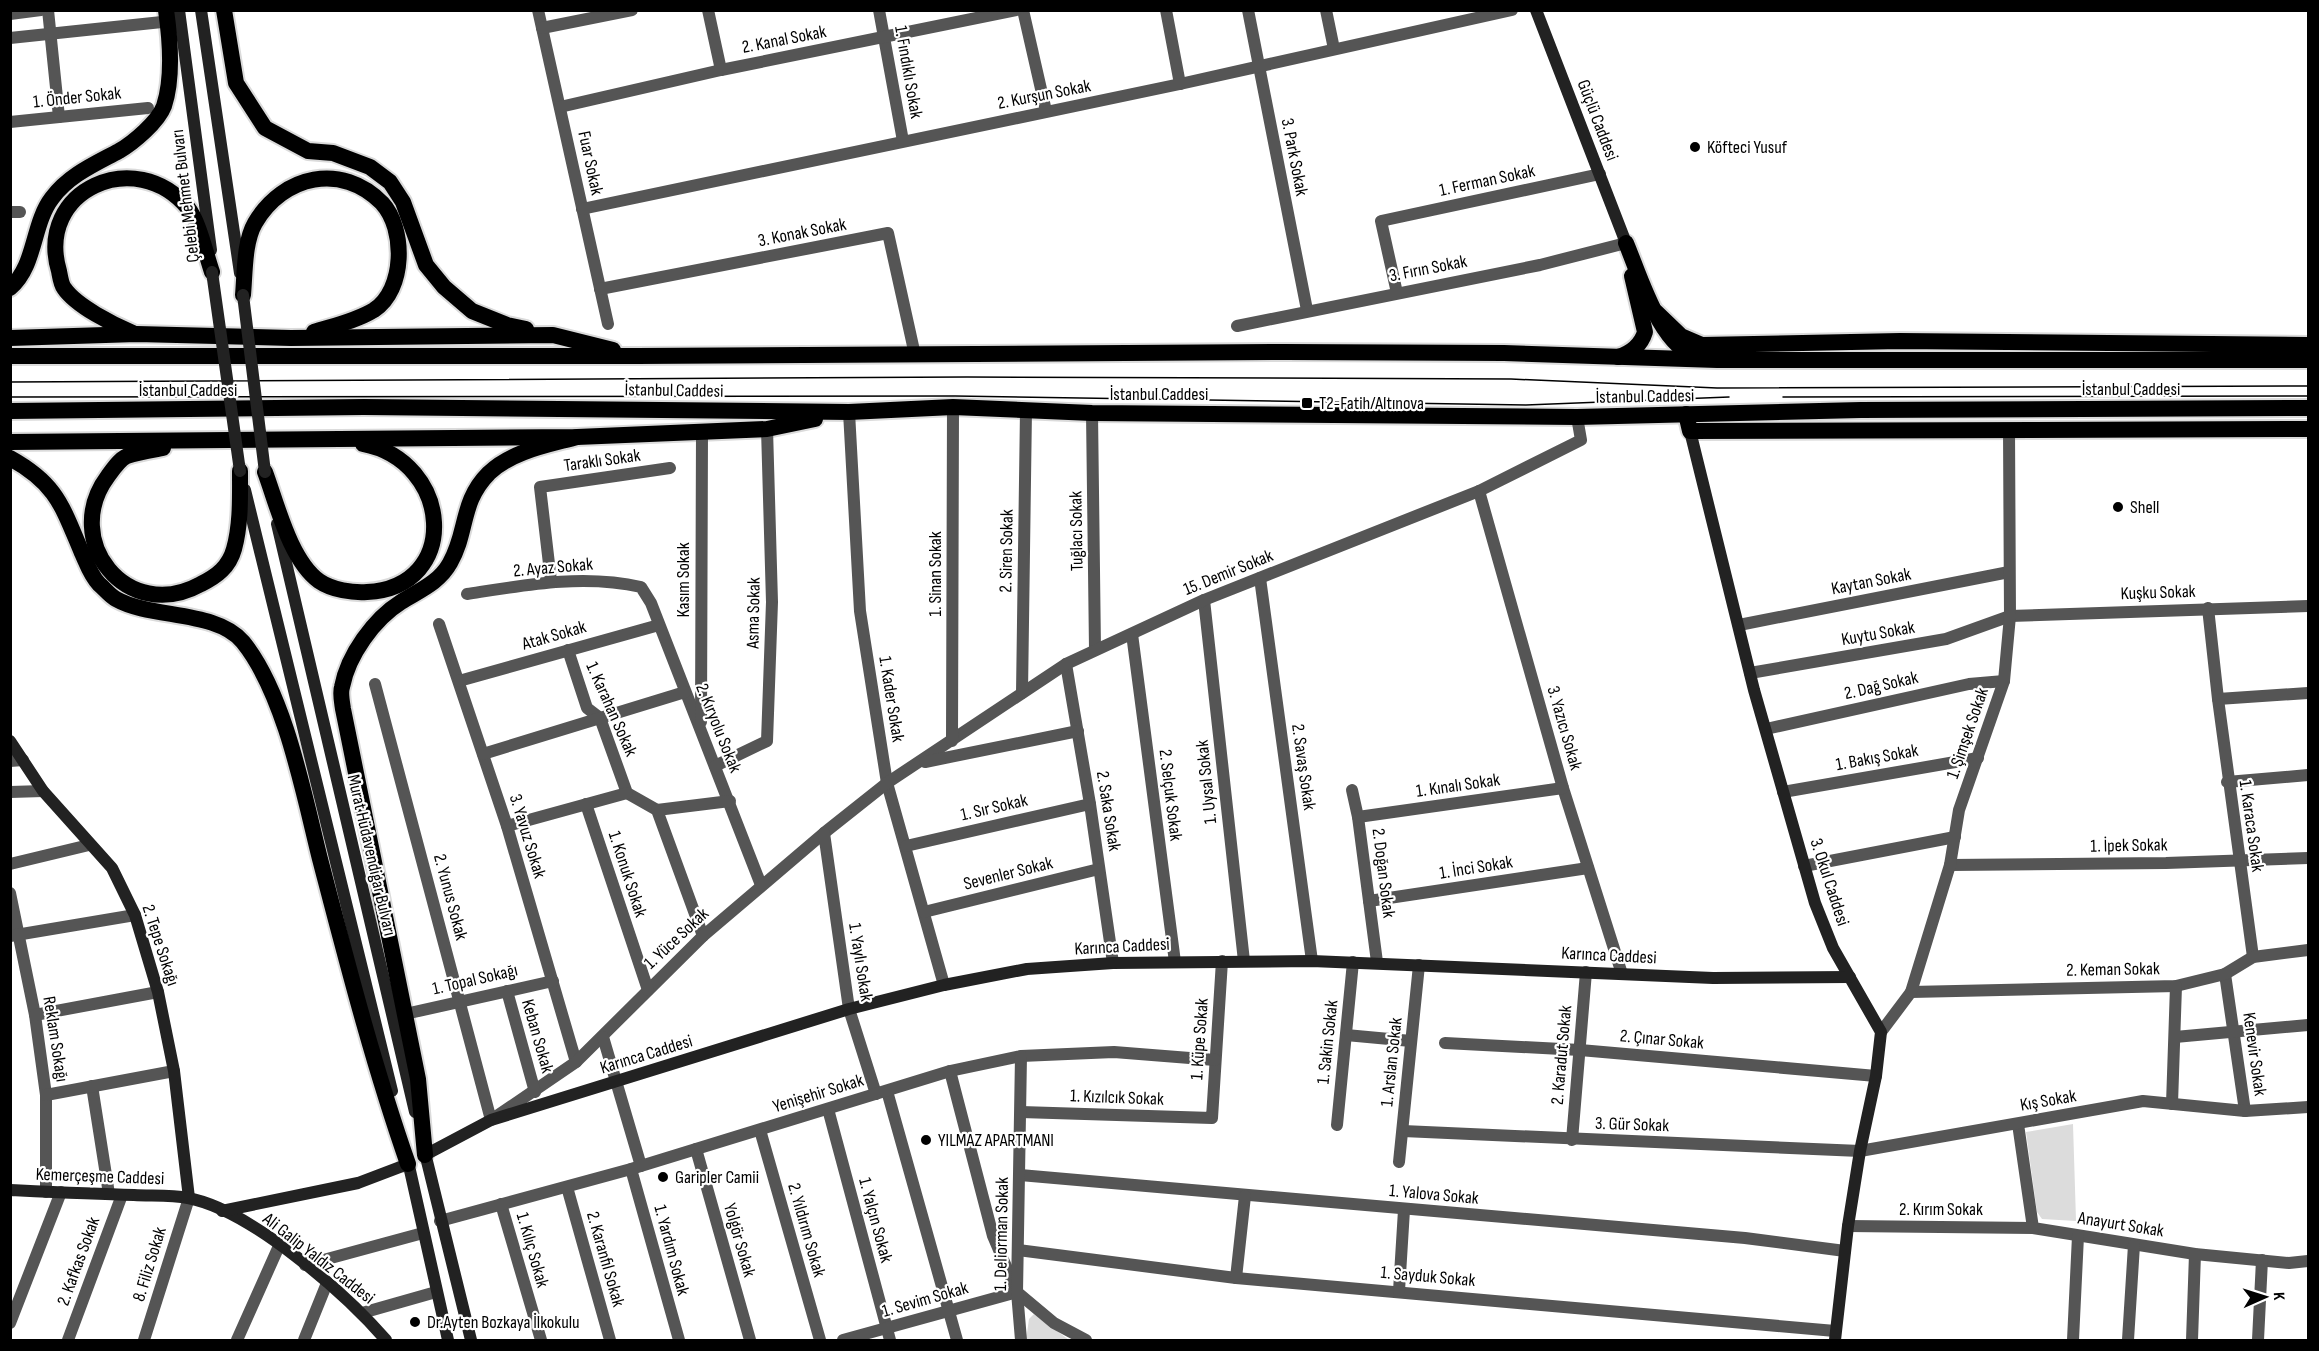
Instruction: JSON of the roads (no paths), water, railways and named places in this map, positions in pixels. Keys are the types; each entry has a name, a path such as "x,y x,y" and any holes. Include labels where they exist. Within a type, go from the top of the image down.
{"highway":[{"path":"224,10 236,83 265,128 308,151 333,153 370,167 390,182 403,202 426,265 444,288 481,314 507,325 637,356"},
{"path":"10,288 16,283 29,257 37,226 51,199 69,179 122,149 148,126 164,107 171,40 164,16"},
{"path":"137,334 96,315 64,288 53,252 61,219 73,200 97,183 124,177 153,181 174,193 190,210 212,272"},
{"path":"243,295 248,249 254,224 277,195 303,180 334,179 358,185 383,205 398,236 399,269 390,292 375,310 343,324 291,338"},
{"path":"1626,243 1666,334 1683,352 1707,359"},
{"path":"1618,357 1634,349 1643,339 1645,332 1626,243"},
{"path":"1656,312 1681,336 1702,345 1900,341 2308,345"},
{"path":"10,338 137,334 291,338 553,335"},
{"name":"İstanbul Caddesi","path":"10,356 637,356 1297,352 1707,359 2308,360"},
{"name":"İstanbul Caddesi","path":"10,411 400,407 849,412 954,407 1092,413 1577,417 1861,410 2308,408"},
{"path":"10,442 577,437 767,429 849,412"},
{"path":"1694,414 1690,431 2308,429"},
{"path":"425,1155 418,1079 345,721 341,688 351,660 370,632 400,603 426,590 450,564 470,498 490,472 513,457 538,447 577,437"},
{"path":"265,472 293,547 320,582 352,593 385,591 414,576 433,543 435,515 427,488 410,467 395,456 372,446 338,440"},
{"path":"191,441 126,457 99,488 92,508 94,541 109,573 128,588 154,595 184,594 221,574 234,550 239,514 240,471"},
{"path":"10,459 36,472 59,500 95,580 115,599 140,609 180,614 214,624 242,641 261,670 286,730 378,1077 408,1164"}],"main road":[{"name":"Çelebi Mehmet Bulvarı","path":"179,10 227,377"},
{"path":"201,10 243,295"},
{"name":"Güçlü Caddesi","path":"1536,10 1626,243"},
{"name":"Murat Hüdavendigar Bulvarı","path":"243,295 265,472 440,1221 471,1341"},
{"name":"Murat Hüdavendigar Bulvarı","path":"227,377 240,471 408,1164 448,1341"},
{"name":"3. Okul Caddesi","path":"1690,431 1750,673 1815,903 1830,939 1881,1032"},
{"name":"2. Tepe Sokağı","path":"10,741 17,761 89,845 112,868 135,915 158,992 174,1071 189,1198"},
{"name":"Karınca Caddesi","path":"425,1155 491,1120 849,1009 944,985 1027,969 1113,963 1312,961 1713,978 1850,977"},
{"path":"1835,1336 1848,1226 1860,1151 1876,1076 1881,1032"},
{"path":"222,1211 358,1183 408,1164"},
{"name":"Kemerçeşme Caddesi","path":"10,1190 189,1198"},
{"name":"Ali Galip Yaldız Caddesi","path":"189,1198 222,1211 279,1246 363,1313 386,1341"}],"street":[{"path":"10,14 41,10"},
{"path":"48,10 59,117"},
{"name":"Fuar Sokak","path":"538,10 608,324"},
{"path":"542,28 632,10"},
{"path":"708,10 721,70"},
{"name":"1. Fındıklı Sokak","path":"879,10 903,141"},
{"name":"2. Kanal Sokak","path":"560,107 721,70 1016,10"},
{"path":"1023,10 1046,111"},
{"path":"1166,10 1180,84"},
{"name":"3. Park Sokak","path":"1248,10 1307,310"},
{"path":"1326,10 1334,49"},
{"name":"2. Kurşun Sokak","path":"582,209 1180,84 1512,10"},
{"path":"10,38 164,16"},
{"name":"1. Önder Sokak","path":"10,122 148,108"},
{"name":"1. Ferman Sokak","path":"1397,293 1381,221 1600,174"},
{"name":"3. Konak Sokak","path":"600,289 888,233 915,355"},
{"name":"3. Fırın Sokak","path":"1237,326 1307,310 1540,265 1626,243"},
{"name":"1. Sinan Sokak","path":"952,741 954,407"},
{"name":"2. Siren Sokak","path":"1022,693 1026,410"},
{"name":"1. Kader Sokak","path":"849,412 860,611 887,783 944,985"},
{"name":"Tuğlacı Sokak","path":"1092,413 1095,649"},
{"name":"15. Demir Sokak","path":"887,783 1066,664 1095,649 1204,600 1479,491 1581,440 1577,417"},
{"name":"Asma Sokak","path":"715,766 767,741 772,602 767,429"},
{"name":"1. Şimşek Sokak","path":"1881,1032 1911,992 1950,865 1959,810 2004,681 2010,616 2009,429"},
{"name":"Kasım Sokak","path":"700,729 702,432"},
{"name":"Taraklı Sokak","path":"551,581 540,487 670,468"},
{"name":"3. Yazıcı Sokak","path":"1479,491 1563,788 1622,974"},
{"name":"Kaytan Sokak","path":"1738,626 2010,572"},
{"name":"2. Savaş Sokak","path":"1260,578 1312,961"},
{"name":"2. Ayaz Sokak","path":"467,594 551,581 612,580 641,587"},
{"name":"2. Kıryolu Sokak","path":"641,587 659,625 730,801 761,885"},
{"name":"1. Uysal Sokak","path":"1204,600 1244,961"},
{"name":"Kuşku Sokak","path":"2010,616 2308,606"},
{"name":"1. Karaca Sokak","path":"2208,608 2227,782 2253,957"},
{"name":"Kuytu Sokak","path":"1750,673 1946,639 2010,616"},
{"name":"3. Yavuz Sokak","path":"439,624 507,826 576,1062"},
{"name":"Atak Sokak","path":"459,681 659,625"},
{"name":"2. Selçuk Sokak","path":"1132,634 1175,962"},
{"name":"1. Karahan Sokak","path":"568,650 587,708 600,718 627,793"},
{"name":"2. Saka Sokak","path":"1066,664 1090,804 1113,963"},
{"name":"2. Dağ Sokak","path":"1766,729 1969,684 2004,681"},
{"name":"2. Yunus Sokak","path":"375,684 491,1120"},
{"path":"483,754 685,692"},
{"path":"2218,699 2308,693"},
{"path":"918,763 1078,731"},
{"name":"1. Bakış Sokak","path":"1783,792 1978,758"},
{"path":"2227,782 2308,775"},
{"name":"1. Yüce Sokak","path":"491,1120 576,1062 703,936 761,885 887,783"},
{"name":"1. Kınalı Sokak","path":"1358,817 1563,788"},
{"name":"2. Doğan Sokak","path":"1352,790 1358,817 1377,962"},
{"path":"10,792 43,791"},
{"path":"507,826 627,793 657,810 730,801"},
{"name":"1. Konuk Sokak","path":"586,804 648,990"},
{"name":"1. Sır Sokak","path":"906,846 1090,804"},
{"path":"657,810 703,936"},
{"name":"1. Yaylı Sokak","path":"824,833 849,1009 881,1092 957,1341"},
{"path":"1804,866 1955,837"},
{"path":"10,864 89,845"},
{"name":"1. İpek Sokak","path":"1950,865 2308,858"},
{"name":"1. İnci Sokak","path":"1369,902 1588,868"},
{"name":"Sevenler Sokak","path":"924,912 1100,869"},
{"name":"Reklam Sokağı","path":"10,893 15,935 35,1015 46,1095 46,1192"},
{"path":"15,935 135,915"},
{"name":"2. Keman Sokak","path":"1911,992 2176,986 2225,974 2253,957 2308,950"},
{"name":"1. Küpe Sokak","path":"1212,1118 1222,961"},
{"name":"1. Sakin Sokak","path":"1337,1125 1353,962"},
{"name":"1. Arslan Sokak","path":"1400,1162 1419,965"},
{"name":"2. Karadut Sokak","path":"1572,1140 1586,972"},
{"name":"Kenevir Sokak","path":"2225,974 2245,1111 2308,1107"},
{"name":"1. Topal Sokağı","path":"405,1014 553,981"},
{"path":"2172,1104 2176,986"},
{"name":"Keban Sokak","path":"507,991 535,1092"},
{"path":"35,1015 158,992"},
{"path":"2175,1037 2308,1025"},
{"path":"1346,1035 1411,1041"},
{"name":"1. Yardım Sokak","path":"603,1037 617,1082 679,1341"},
{"name":"2. Çınar Sokak","path":"1445,1043 1580,1050 1876,1076"},
{"name":"Yenişehir Sokak","path":"440,1221 636,1167 950,1071 1021,1056 1114,1052 1215,1060"},
{"name":"1. Deliorman Sokak","path":"1020,1341 1017,1292 1021,1056"},
{"path":"46,1095 174,1071"},
{"path":"950,1071 993,1236 1017,1292 1054,1323 1086,1341"},
{"path":"92,1086 109,1194"},
{"name":"Kış Sokak","path":"1860,1151 2143,1101 2245,1111"},
{"name":"1. Yalçın Sokak","path":"828,1109 888,1334"},
{"name":"1. Kızılcık Sokak","path":"1021,1112 1212,1118"},
{"path":"2018,1124 2033,1228"},
{"name":"2. Yıldırım Sokak","path":"760,1130 820,1341"},
{"name":"3. Gür Sokak","path":"1402,1131 1860,1151"},
{"name":"Yolgör Sokak","path":"696,1149 750,1341"},
{"name":"1. Yalova Sokak","path":"1020,1175 1745,1238 1845,1251"},
{"name":"2. Karanfil Sokak","path":"567,1187 610,1341"},
{"path":"10,1323 61,1192"},
{"name":"2. Kafkas Sokak","path":"68,1341 122,1195"},
{"path":"1236,1278 1245,1196"},
{"name":"8. Filiz Sokak","path":"144,1341 189,1198"},
{"name":"1. Kılıç Sokak","path":"501,1204 541,1341"},
{"path":"1399,1291 1404,1210"},
{"name":"2. Kırım Sokak","path":"1848,1226 2033,1228"},
{"name":"Anayurt Sokak","path":"2033,1228 2195,1254 2262,1260 2308,1261"},
{"path":"305,1265 423,1233"},
{"path":"2073,1341 2078,1236"},
{"path":"2128,1341 2134,1245"},
{"path":"237,1341 279,1246"},
{"name":"1. Sayduk Sokak","path":"1018,1250 1236,1278 1399,1291 1835,1336"},
{"path":"2192,1341 2195,1254"},
{"path":"2258,1341 2262,1260"},
{"path":"304,1341 327,1283"},
{"name":"1. Sevim Sokak","path":"843,1341 888,1334 949,1311 1017,1292"},
{"path":"363,1313 436,1293"}],"tram line":[{"path":"10,382 967,377 1511,379 1717,388 2308,386"},
{"path":"10,397 955,396 1526,405 1729,397"},
{"path":"1783,397 2308,396"}],"place":[{"name":"Köfteci Yusuf","path":"1695,147"},
{"name":"T2-Fatih/Altınova","path":"1307,403"},
{"name":"Shell","path":"2118,507"},
{"name":"YILMAZ APARTMANI","path":"926,1140"},
{"name":"Garipler Camii","path":"663,1177"},
{"name":"Dr.Ayten Bozkaya İlkokulu","path":"415,1322"}]}
